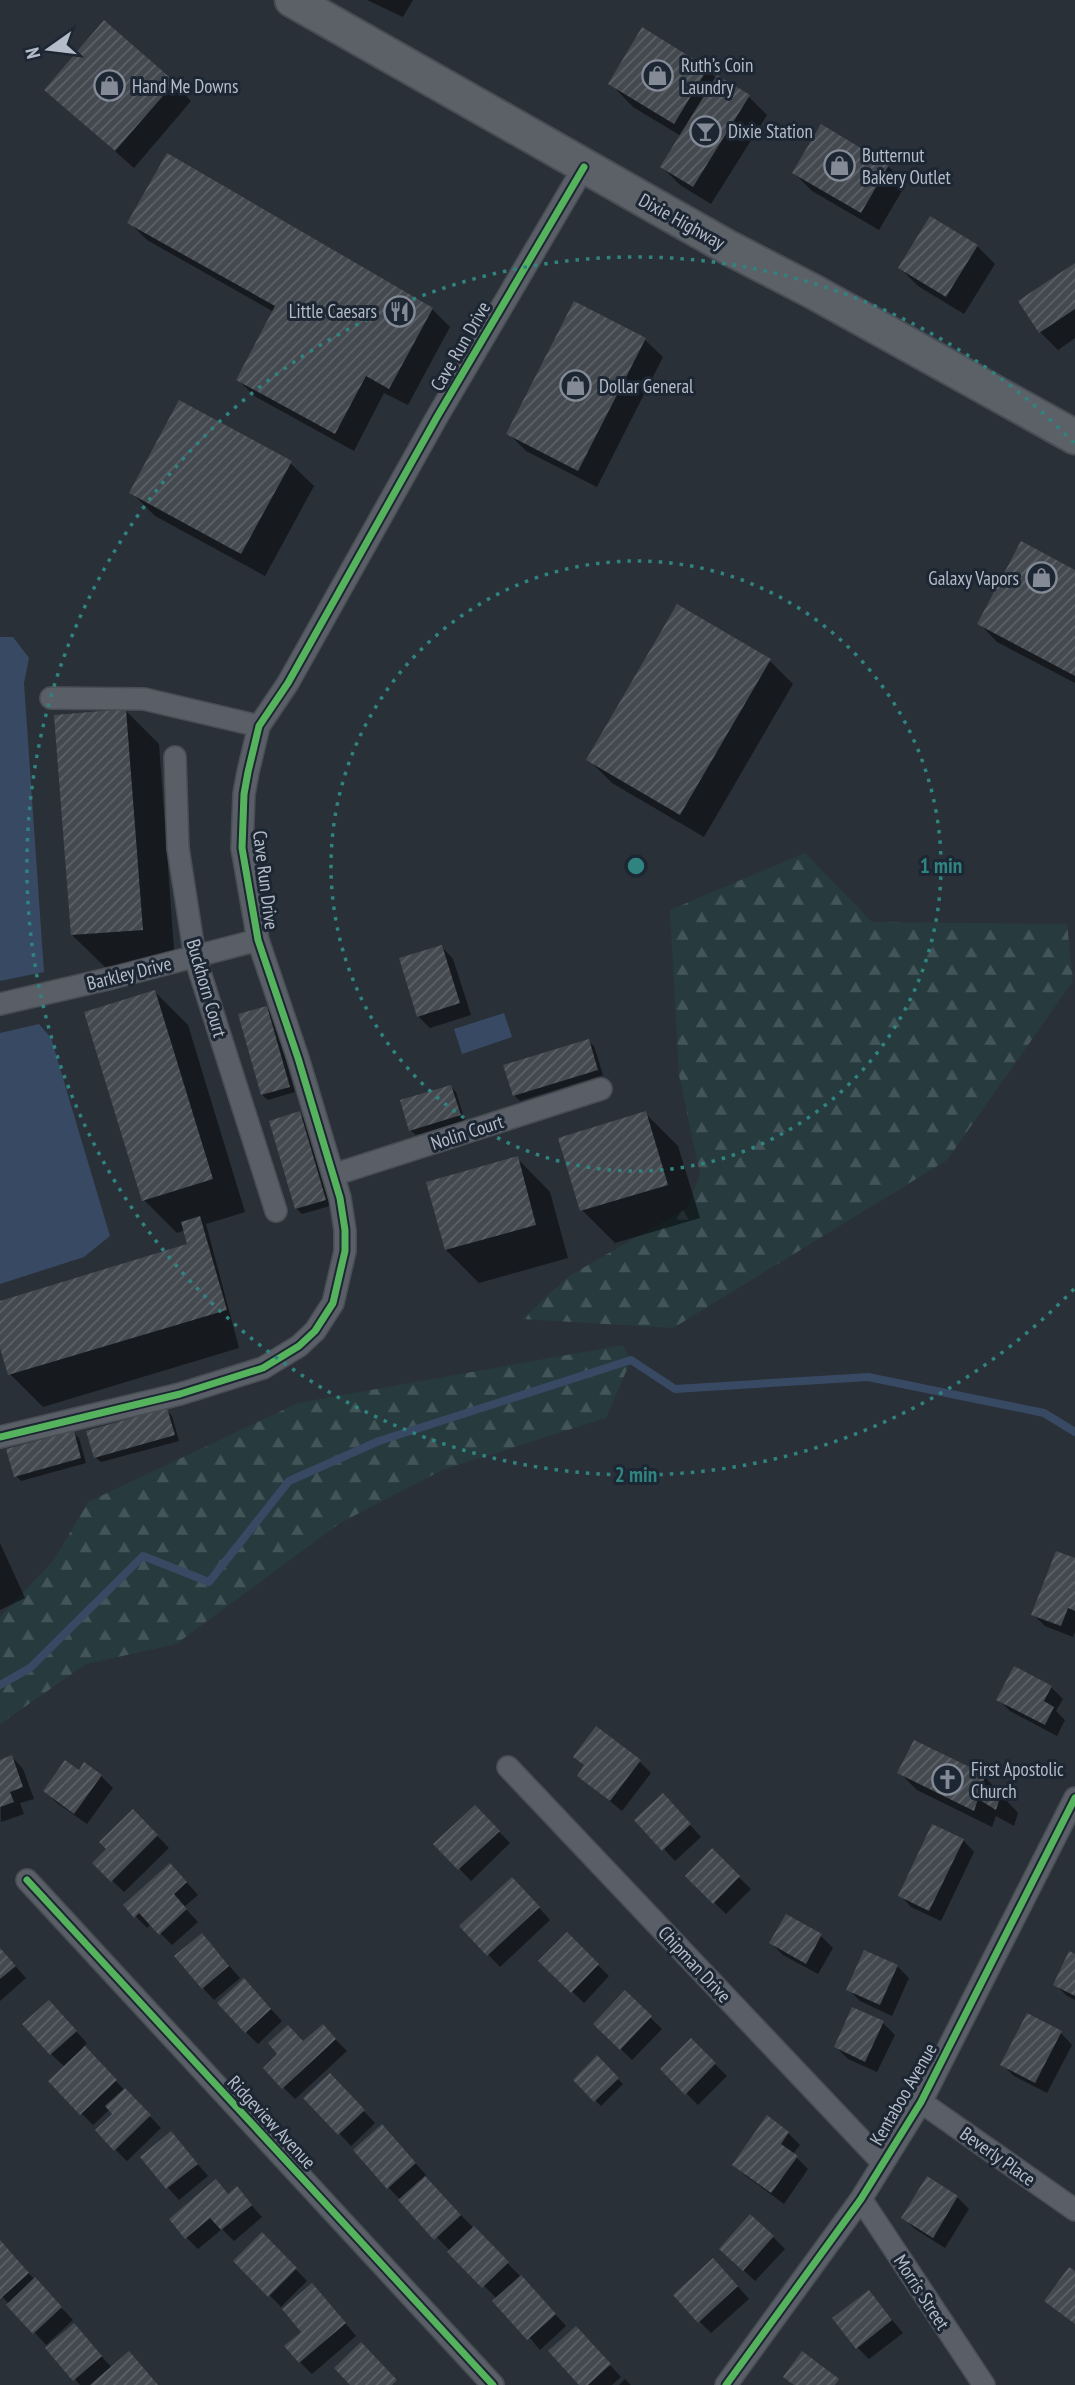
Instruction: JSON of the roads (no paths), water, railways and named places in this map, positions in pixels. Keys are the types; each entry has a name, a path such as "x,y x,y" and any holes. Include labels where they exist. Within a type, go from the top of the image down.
{"main road":[{"name":"Dixie Highway","path":"292,0 584,167 1075,437"}],"street":[{"name":"Cave Run Drive","path":"0,1437 180,1394 263,1368 299,1346 315,1331 333,1303 345,1251 345,1230 333,1174 298,1058 257,940 242,848 244,794 259,726 288,683 437,417 584,167"},
{"path":"51,698 144,699 259,726"},
{"name":"Buckhorn Court","path":"175,757 178,848 195,957 275,1211"},
{"name":"Barkley Drive","path":"0,1004 257,940"},
{"name":"Nolin Court","path":"333,1174 601,1089"},
{"name":"Chipman Drive","path":"508,1767 882,2162"},
{"name":"Kentaboo Avenue","path":"726,2385 861,2199 921,2102 1075,1798"},
{"name":"Ridgeview Avenue","path":"27,1880 492,2385"},
{"name":"Beverly Place","path":"921,2102 1075,2210"},
{"name":"Morris Street","path":"861,2199 984,2385"}],"water":[{"path":"0,637 13,637 29,658 24,683 44,972 0,981"},
{"path":"504,1013 512,1037 462,1054 454,1029"},
{"path":"39,1024 51,1038 110,1236 84,1257 0,1284 0,1033"}],"waterway":[{"path":"0,1685 30,1668 143,1556 209,1582 289,1481 379,1441 631,1360 675,1389 868,1377 1044,1413 1075,1432"}],"place":[{"name":"Ruth’s Coin Laundry","path":"658,76"},
{"name":"Hand Me Downs","path":"109,86"},
{"name":"Dixie Station","path":"705,131"},
{"name":"Butternut Bakery Outlet","path":"839,166"},
{"name":"Little Caesars","path":"400,311"},
{"name":"Dollar General","path":"576,386"},
{"name":"Galaxy Vapors","path":"1042,578"},
{"name":"First Apostolic Church","path":"948,1780"}]}
